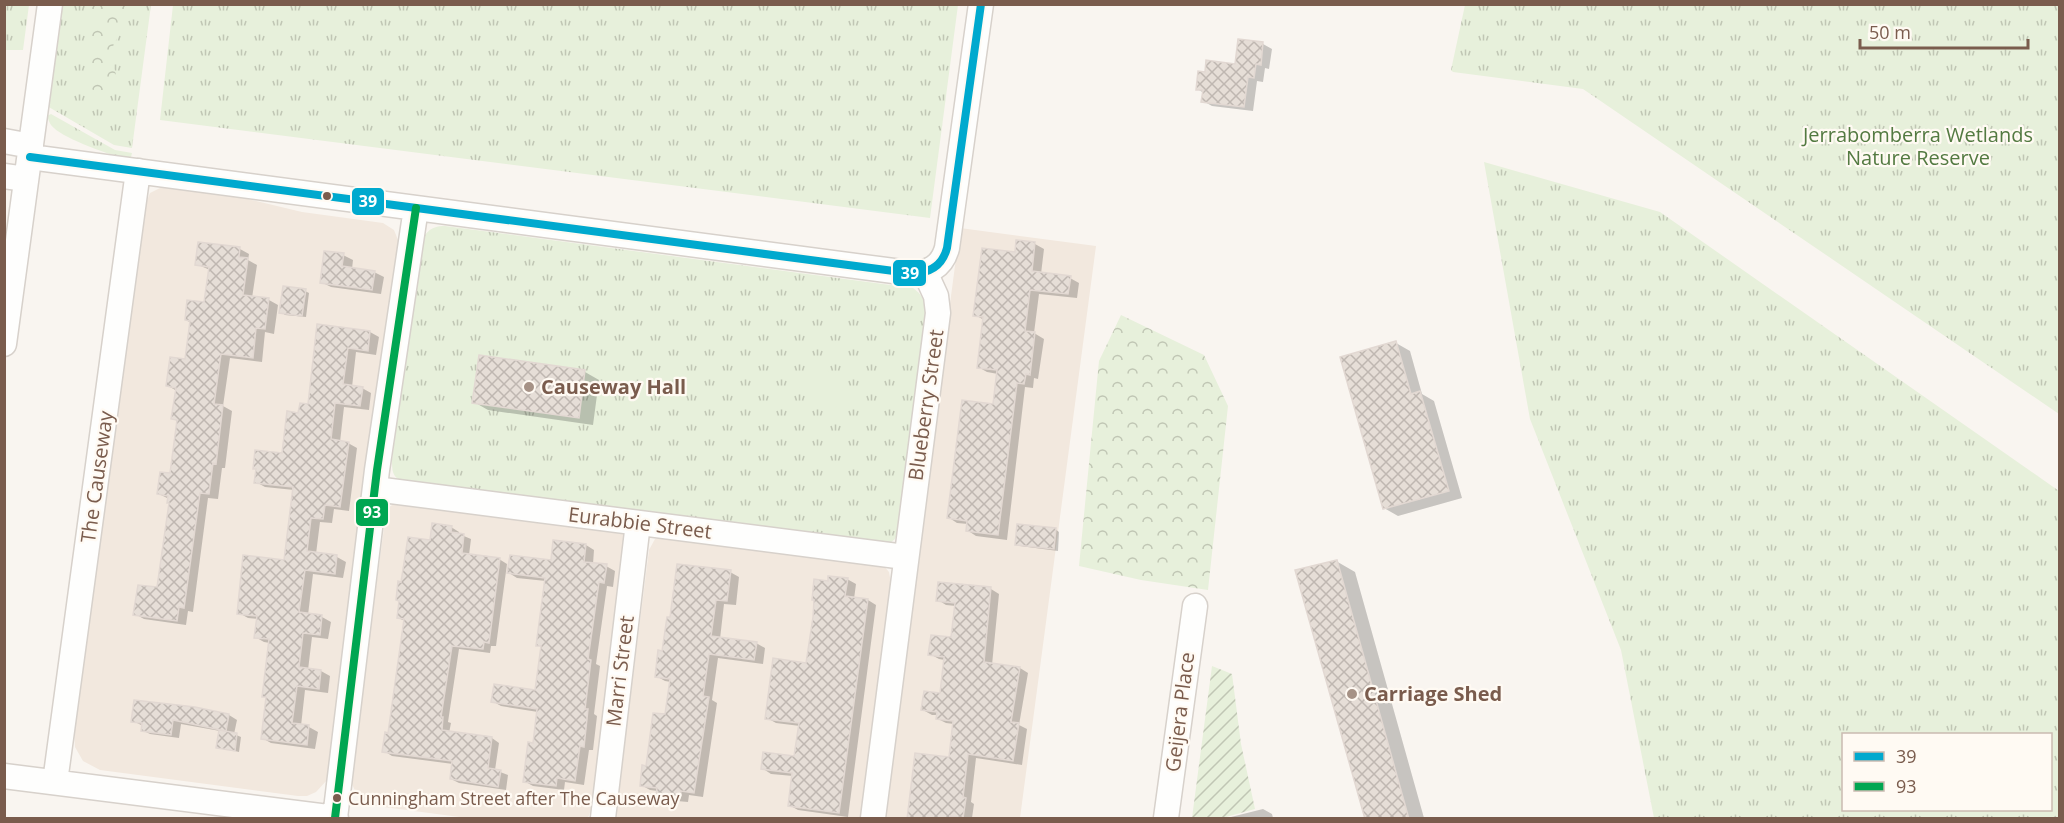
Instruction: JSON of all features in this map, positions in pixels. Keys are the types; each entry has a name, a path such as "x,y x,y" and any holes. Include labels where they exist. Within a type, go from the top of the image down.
{"street":[{"path":"4,344 23,164 50,4"},
{"path":"4,141 23,164 138,171 909,273 924,272 943,259 947,248 981,4"},
{"name":"The Causeway","path":"55,782 138,171"},
{"path":"4,776 335,818 375,489 416,208"},
{"name":"Blueberry Street","path":"873,819 938,313 936,296 924,272"},
{"name":"Eurabbie Street","path":"375,489 905,557"},
{"name":"Marri Street","path":"603,819 638,523"},
{"name":"Geijera Place","path":"1166,819 1195,606"}],"shaded area":[{"path":"162,187 235,196 302,212 383,223 394,230 398,240 328,779 316,792 307,796 100,770 83,761 75,747 74,732 144,208 150,193"},
{"path":"960,228 1096,246 1020,818 882,818"},
{"path":"396,502 621,531 625,536 593,805 588,818 467,818 376,806 363,801 356,793 351,775 386,513 388,508"},
{"path":"666,536 883,565 889,572 891,583 860,818 615,818 649,550 655,539"}],"green space":[{"path":"5,4 29,5 23,50 5,50"},
{"path":"60,5 151,5 132,148 114,145 47,106"},
{"path":"91,5 126,5 119,33 110,55 116,75 115,82 113,86 102,91 90,88 89,82"},
{"path":"173,5 958,5 930,218 160,120"},
{"name":"Jerrabomberra Wetlands Nature Reserve","path":"1465,5 2059,5 2059,414 1583,89 1453,72 1451,70"},
{"path":"51,114 115,150 132,153 131,157 128,159 111,154 68,137 52,126 47,116"},
{"path":"1484,162 1660,212 2059,491 2059,818 1654,818 1621,650 1530,419"},
{"path":"445,226 913,288 923,300 926,315 898,532 895,539 889,544 402,481 396,477 393,473 392,460 420,247 423,238 431,229"},
{"path":"1121,315 1204,355 1228,406 1208,590 1141,580 1079,566 1099,361"},
{"path":"815,368 834,374 842,384 842,397 839,404 828,414 796,384 807,372"},
{"path":"1212,666 1232,674 1241,744 1255,809 1226,818 1192,818"}],"building":[{"path":"1238,39 1263,42 1261,65 1256,64 1254,78 1248,77 1244,107 1201,102 1203,90 1196,90 1198,71 1205,72 1206,60 1235,64"},
{"path":"1016,240 1035,242 1032,271 1071,276 1068,294 1030,290 1025,331 1035,332 1030,375 1026,374 1024,384 1017,383 998,535 966,531 967,521 947,518 962,400 993,404 997,370 977,368 983,317 973,316 982,248 1015,252"},
{"path":"198,242 240,247 239,257 248,258 243,295 269,298 265,329 256,328 253,358 221,354 214,404 223,405 216,464 213,463 209,494 200,493 184,608 179,607 177,621 133,615 138,585 157,587 169,503 167,503 168,496 157,494 160,472 170,473 177,420 171,419 176,388 166,386 170,357 185,359 190,321 185,320 187,300 204,302 209,267 195,265"},
{"path":"324,251 344,253 342,266 375,271 372,290 320,283"},
{"path":"283,286 306,289 302,316 279,313"},
{"path":"317,324 370,331 368,351 348,348 343,384 363,387 360,406 335,403 331,439 349,442 340,507 325,505 323,519 311,518 307,551 337,555 335,574 305,570 299,612 322,615 320,635 303,633 299,667 321,670 319,689 297,686 292,723 309,725 307,745 261,739 266,697 262,697 269,639 254,638 257,616 237,614 243,555 284,560 293,487 254,483 255,450 282,453 287,411 298,413 300,403 308,404"},
{"path":"1396,341 1411,394 1420,391 1449,491 1383,509 1340,357"},
{"name":"Causeway Hall","path":"479,355 585,370 579,418 472,403"},
{"path":"432,523 452,526 451,532 464,534 462,553 500,558 489,643 484,642 483,649 452,646 441,717 443,717 442,730 492,737 488,768 501,770 498,787 450,779 452,761 382,752 385,732 388,733 404,619 397,618 398,581 401,582 408,537 430,540"},
{"path":"1017,524 1056,528 1054,549 1015,545"},
{"path":"553,540 586,544 584,562 607,564 604,583 599,582 588,659 591,660 585,709 588,709 584,747 580,746 575,781 557,778 556,786 523,782 528,742 533,743 537,709 491,702 494,684 535,690 541,646 536,646 545,578 507,573 510,555 551,560"},
{"name":"Carriage Shed","path":"1337,560 1409,819 1365,819 1295,570"},
{"path":"677,564 731,570 727,601 716,600 711,636 757,642 754,660 709,654 703,696 709,697 694,793 681,791 680,798 656,795 657,788 640,786 642,765 646,766 653,713 665,714 670,679 655,677 658,650 662,651 667,617 670,617"},
{"path":"828,576 848,578 845,596 868,599 839,813 788,806 792,773 761,769 763,752 794,756 799,723 765,719 773,658 806,663 813,617 814,579 828,581"},
{"path":"938,582 991,587 984,662 1020,667 1011,722 1019,723 1013,761 968,754 963,818 950,816 950,819 907,819 915,753 949,757 953,721 936,719 937,712 921,710 924,691 940,693 944,657 928,655 931,635 951,637 955,603 936,601"},
{"path":"134,700 195,707 229,714 226,731 173,720 171,735 141,731 142,723 131,722"},
{"path":"219,730 237,733 235,751 216,748"}],"transit line":[{"name":"39","path":"30,157 909,273 922,272 938,265 947,248 981,4"},
{"name":"93","path":"335,818 377,470 416,208"}],"place":[{"name":"Causeway Hall","path":"529,387"},
{"name":"Carriage Shed","path":"1352,694"},
{"name":"Cunningham Street after The Causeway","path":"337,798"}]}
